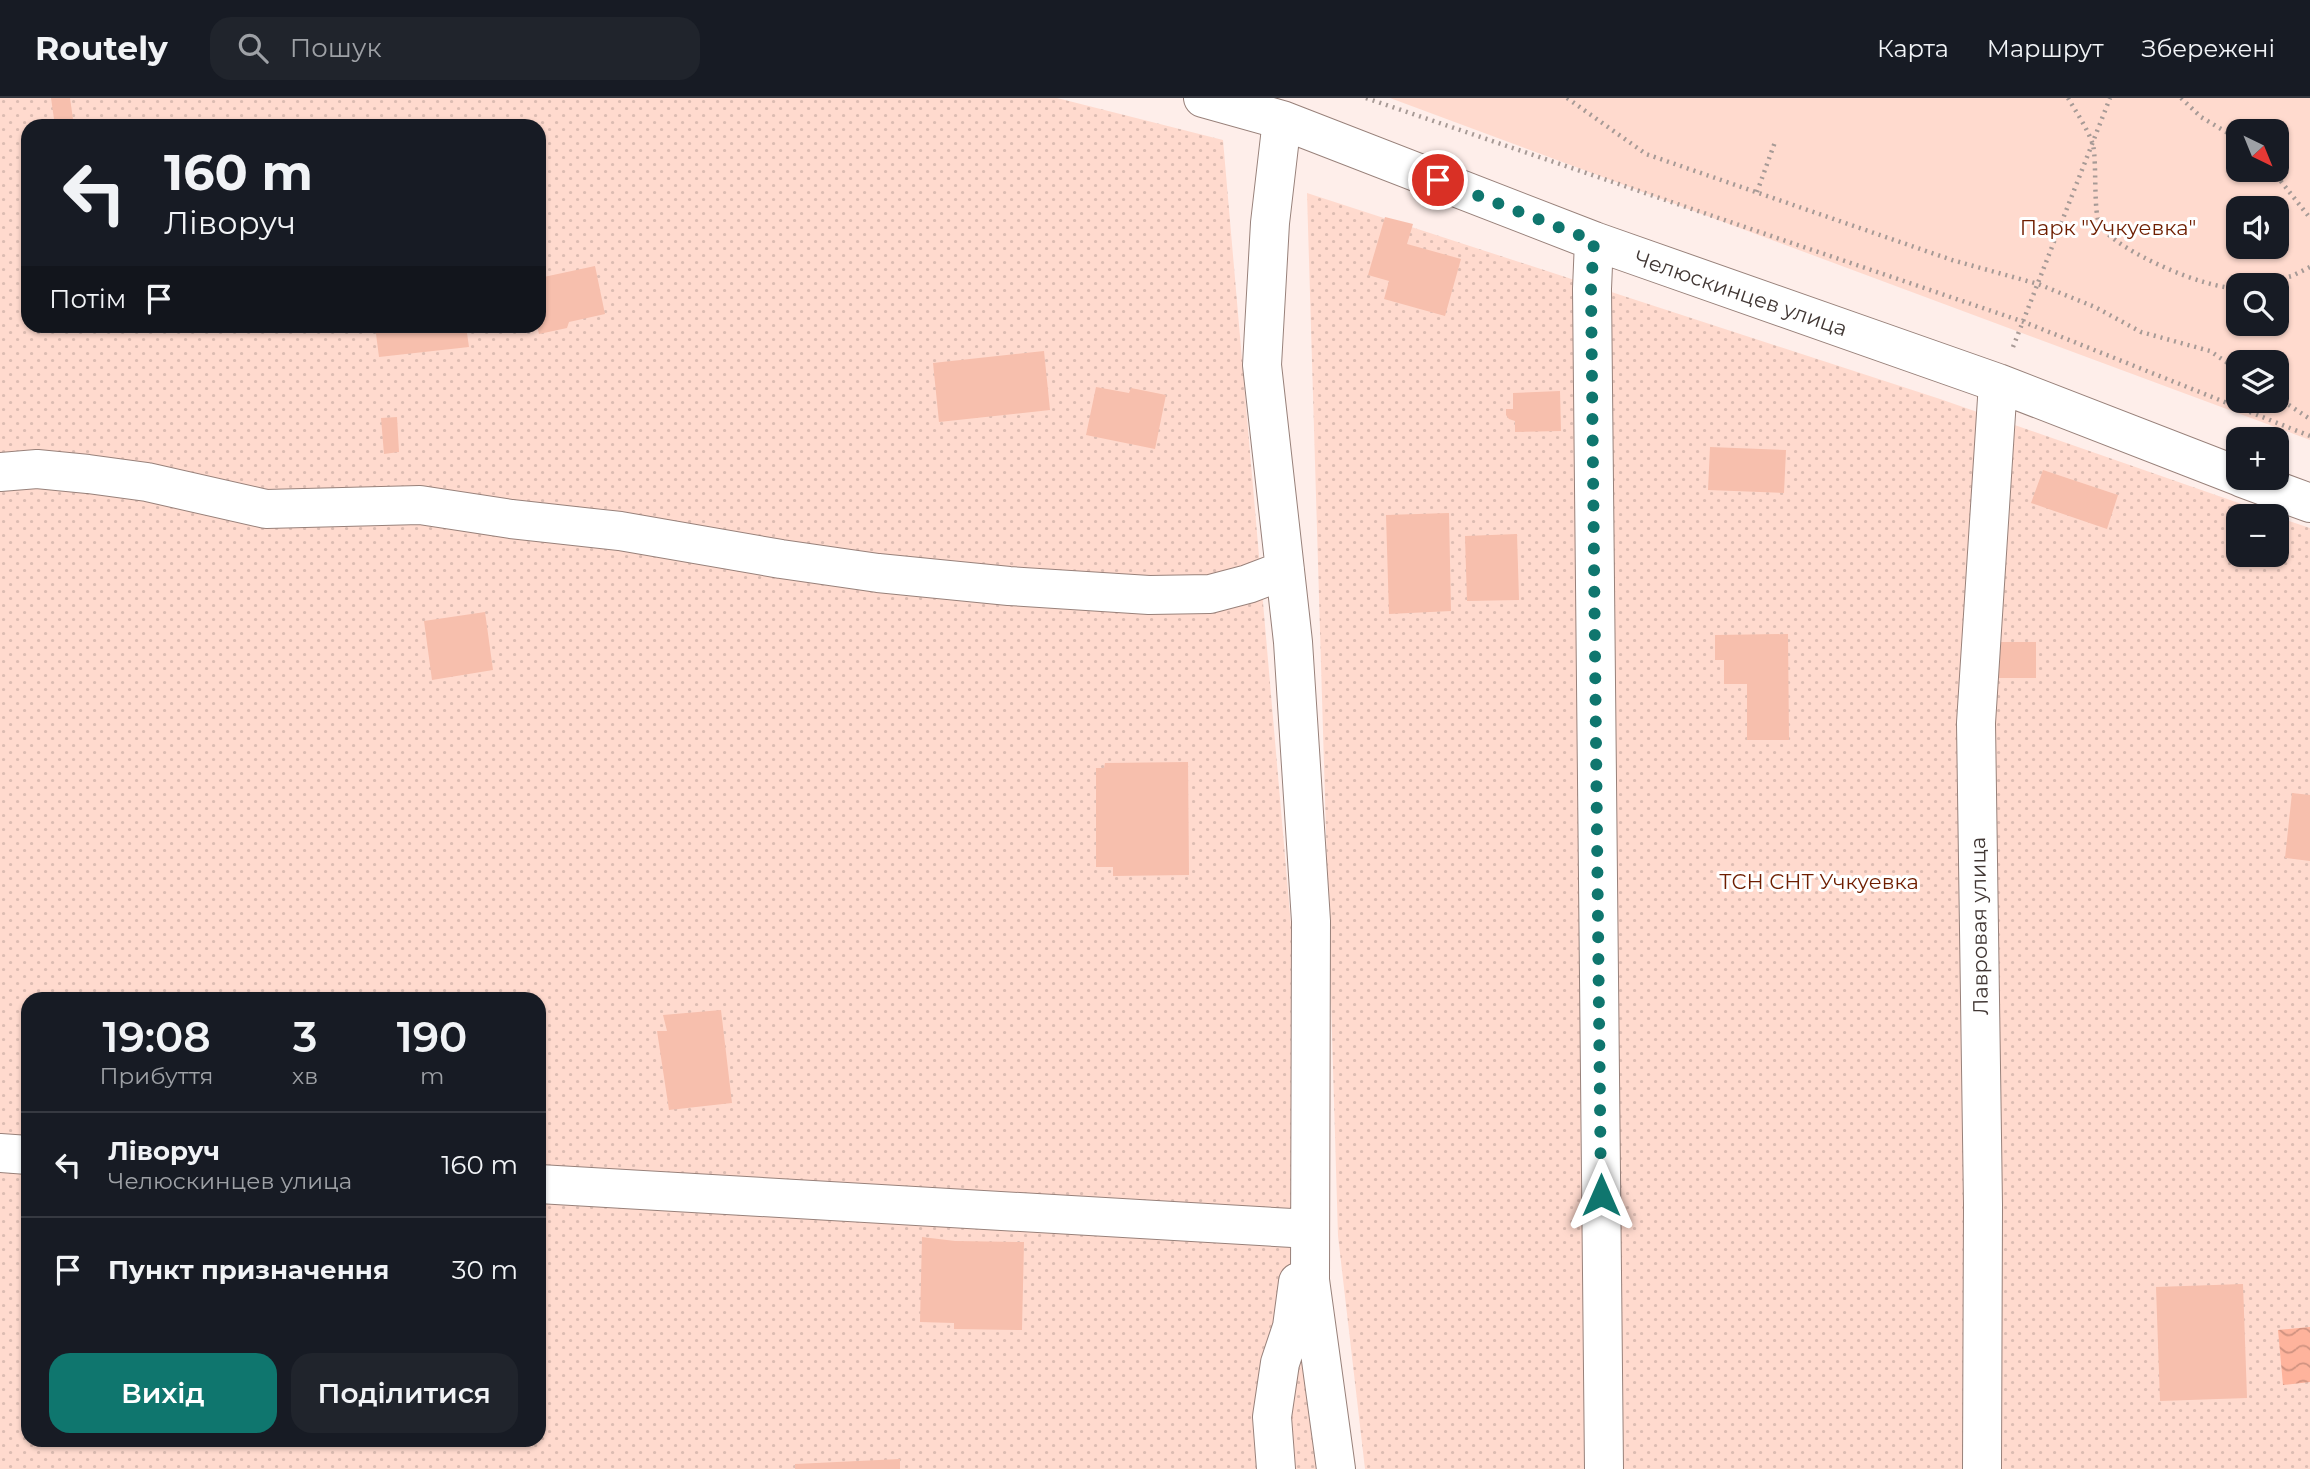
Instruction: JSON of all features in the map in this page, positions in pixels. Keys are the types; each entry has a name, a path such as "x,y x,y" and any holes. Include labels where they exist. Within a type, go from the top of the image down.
{"street":[{"name":"Челюскинцев улица","path":"1203,98 1282,120 1594,241 1998,383 2226,472"},
{"path":"1276,1469 1272,1417 1280,1363 1292,1327 1298,1288 1293,1228 1311,921 1294,656 1262,365 1270,223 1282,120"},
{"path":"1594,241 1591,289 1604,1469"},
{"name":"Лавровая улица","path":"1982,1469 1983,1205 1976,723 1998,383"},
{"path":"0,472 37,469 147,482 266,509 420,505 510,519 620,530 781,559 878,573 1009,586 1149,595 1210,594 1285,570"},
{"name":"Челюскинцев улица","path":"2275,490 2310,503"},
{"path":"0,1153 21,1154"},
{"path":"546,1184 1293,1228"},
{"path":"1293,1228 1310,1280 1336,1469"}],"path":[{"path":"1366,98 2024,322 2310,436"},
{"path":"1567,98 1646,154 1952,260 2038,284 2095,307 2141,332 2210,351 2226,362"},
{"path":"2068,98 2092,145 2098,223 2112,239 2147,259 2209,285 2226,289"},
{"path":"1998,383 2110,98"},
{"path":"2181,98 2201,117 2226,132"},
{"path":"1757,192 1775,142"},
{"path":"2282,182 2310,218"},
{"path":"2289,277 2310,267"},
{"path":"2289,405 2310,419"}],"green space":[{"path":"0,98 1057,98 1223,140 1338,1469 0,1469"},
{"name":"Парк \"Учкуевка\"","path":"1390,98 2310,98 2310,440 2289,432 2289,427 2275,427 2237,413 2289,413 2289,350 2226,350 2226,409"},
{"name":"ТСН СНТ Учкуевка","path":"1307,193 1940,399 2242,504 2226,504 2226,567 2289,567 2289,521 2310,528 2310,1469 1365,1469 1338,1236"}],"water":[{"path":"2310,1327 2310,1382 2283,1385 2278,1330"}],"building":[{"path":"51,98 70,98 73,119 54,119"},
{"path":"1385,217 1413,224 1407,244 1461,259 1445,316 1384,299 1389,281 1368,275"},
{"path":"595,266 605,314 569,322 567,328 546,332 546,276"},
{"path":"376,333 467,333 469,347 379,357"},
{"path":"1044,351 1050,410 939,422 933,363"},
{"path":"1096,387 1129,393 1131,388 1166,395 1155,449 1086,435"},
{"path":"1560,391 1561,431 1515,432 1515,421 1506,415 1506,409 1513,409 1513,393"},
{"path":"397,417 399,452 384,454 381,418"},
{"path":"1710,447 1786,450 1784,493 1708,490"},
{"path":"2043,470 2118,495 2107,529 2031,503"},
{"path":"1449,513 1451,611 1389,614 1386,515"},
{"path":"1517,534 1519,600 1467,601 1465,536"},
{"path":"485,612 493,670 432,680 424,621"},
{"path":"1788,634 1789,740 1747,740 1747,684 1724,684 1724,660 1715,660 1715,635"},
{"path":"1991,642 2036,642 2036,678 1990,678"},
{"path":"1188,762 1189,875 1113,876 1113,867 1096,867 1096,768 1104,768 1105,763"},
{"path":"2292,793 2310,795 2310,861 2285,858"},
{"path":"721,1010 732,1103 669,1110 657,1031 667,1031 663,1015"},
{"path":"922,1237 955,1241 1024,1242 1022,1330 954,1329 954,1323 920,1322"},
{"path":"2243,1284 2247,1398 2160,1401 2156,1287"},
{"path":"900,1459 900,1469 795,1469 795,1464"}],"route":[{"path":"1438,180 1594,241 1591,289 1601,1195"}]}
